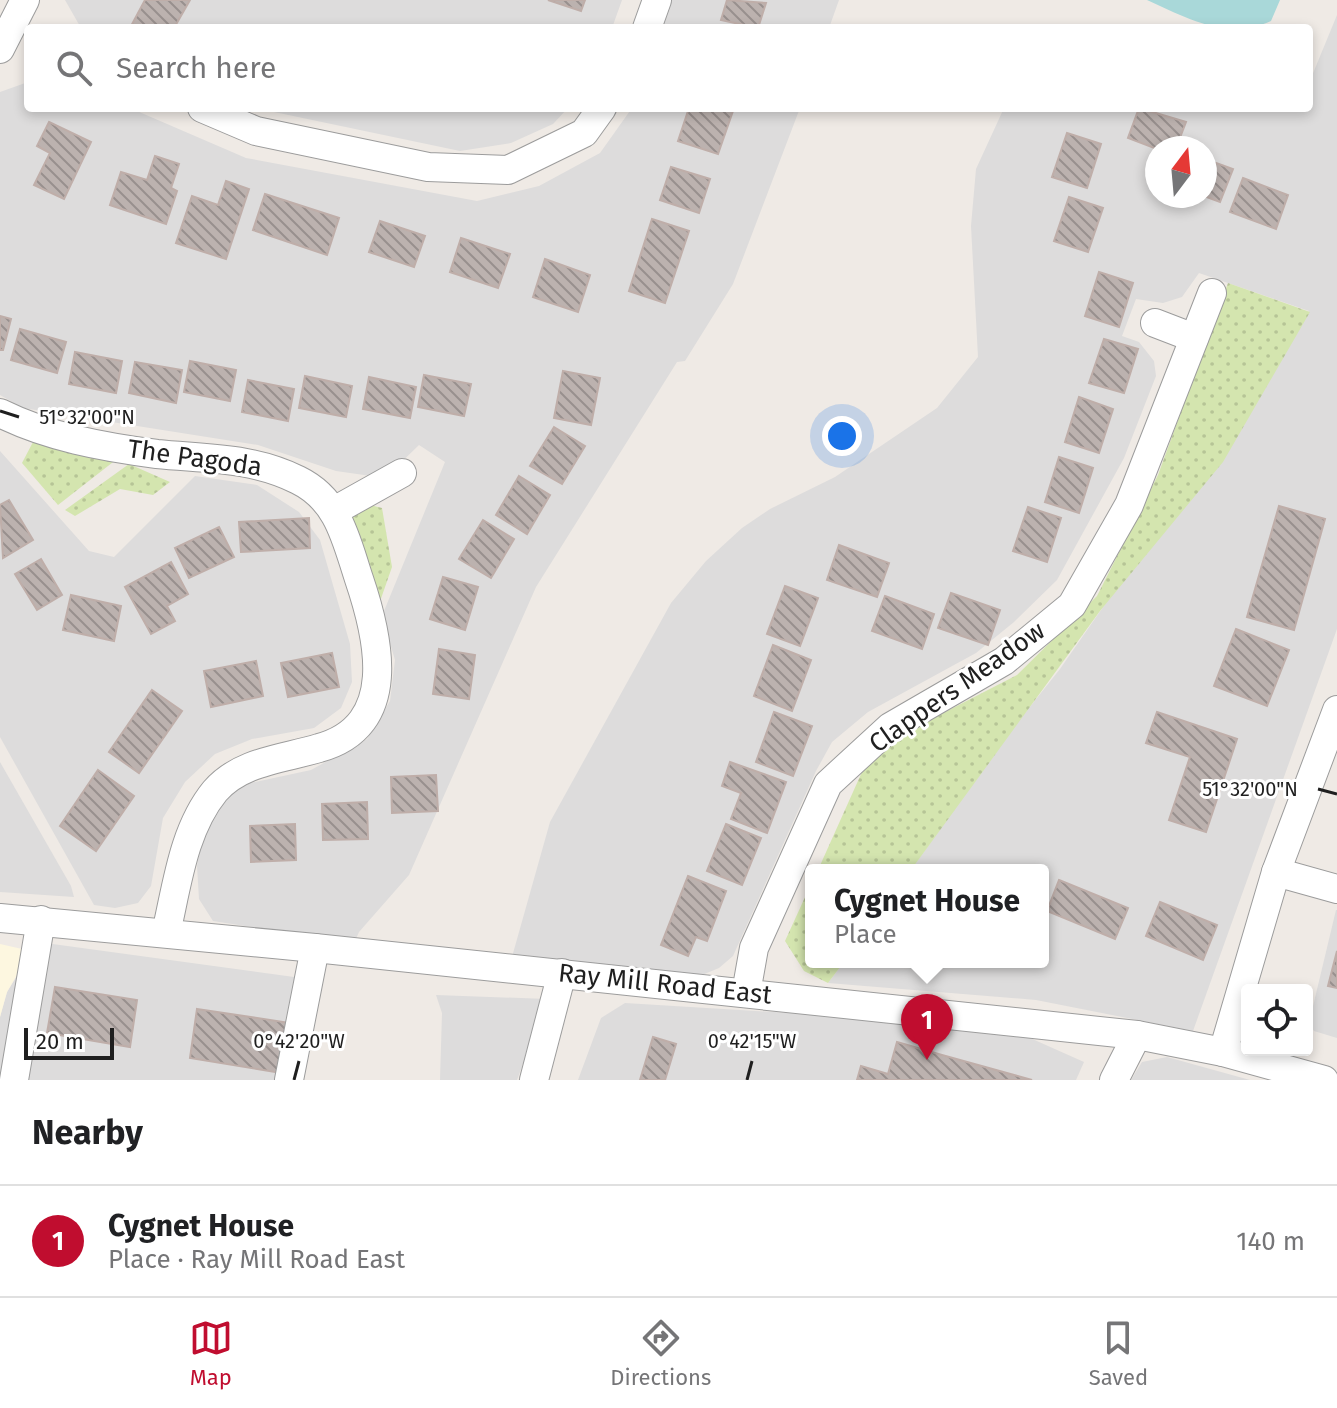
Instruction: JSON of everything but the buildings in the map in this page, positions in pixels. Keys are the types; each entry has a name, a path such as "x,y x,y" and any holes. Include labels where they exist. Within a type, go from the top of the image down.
{"street":[{"path":"648,24 657,0"},
{"path":"0,49 22,18"},
{"path":"211,112 256,131 428,167 508,170 584,133 599,112"},
{"name":"Clappers Meadow","path":"746,993 754,948 828,784 890,727 1004,661 1072,605 1129,505 1212,293"},
{"path":"1155,323 1194,338"},
{"name":"The Pagoda","path":"0,413 35,431 87,442 265,466 302,482 334,511 365,598 376,643 379,676 371,706 350,733 337,742 265,761 235,775 218,788 194,823 166,933"},
{"path":"334,511 402,473"},
{"path":"1223,1052 1276,872 1337,710"},
{"path":"1276,872 1337,889"},
{"name":"Ray Mill Road East","path":"0,918 562,973 1137,1035 1223,1052 1324,1080"},
{"path":"14,1080 41,920"},
{"path":"289,1080 315,948"},
{"path":"534,1080 562,973"},
{"path":"1114,1080 1137,1035"}],"shaded area":[{"path":"65,0 622,0 613,24 79,24"},
{"path":"671,0 839,0 830,24 662,24"},
{"path":"1337,15 1337,629 1193,1031 1036,1000 828,983 839,968 1049,968 1049,864 915,864 1001,743 1060,669 1309,311 1199,273 1182,297 1163,303 1136,299 1122,336 1139,342 1154,361 1156,376 1124,458 1057,580 1014,622 976,653 868,712 832,742 733,956 719,968 702,975 510,964 550,822 671,603 706,561 742,528 770,509 835,477 937,408 978,357 971,226 976,169 1002,112 1313,112 1313,73"},
{"path":"24,83 24,112 139,112 246,158 477,201 539,186 600,153 629,112 798,112 733,284 685,361 677,362 536,587 409,875 359,932 354,943 213,921 199,899 197,866 205,819 227,796 250,783 311,770 367,739 390,701 395,660 382,616 445,462 419,445 385,478 336,471 258,445 23,408 0,395 0,92"},
{"path":"274,112 564,112 553,124 511,143 460,151"},
{"path":"0,451 89,551 114,557 195,476 257,485 299,512 320,540 350,644 352,682 341,708 314,728 252,739 215,754 185,782 163,818 151,886 138,903 115,908 94,905 0,737"},
{"path":"0,762 71,886 74,897 0,892"},
{"path":"1337,910 1337,1038 1314,1031 1313,1006"},
{"path":"38,942 323,981 291,1080 0,1080 0,1017 7,992"},
{"path":"0,944 31,951 7,992 0,1017"},
{"path":"436,995 547,999 517,1080 440,1080 442,1013"},
{"path":"625,1003 1003,1026 1084,1062 1076,1080 578,1080 601,1018"},
{"path":"1167,1057 1250,1080 1131,1080 1142,1062"}],"green space":[{"path":"1228,283 1310,312 1223,462 1100,611 915,864 821,864 866,763 916,727 1017,675 1097,596 1158,475"},
{"path":"33,442 117,459 58,505 22,463"},
{"path":"129,464 170,482 153,495 120,489 75,516 65,510"},
{"path":"370,505 382,508 392,567 377,610 348,523 357,511"},
{"path":"805,897 805,968 839,968 828,983 804,971 785,941"}],"water":[{"path":"1147,0 1280,0 1271,21 1262,24 1204,24"}],"place":[{"name":"Cygnet House","path":"927,1060"}]}
